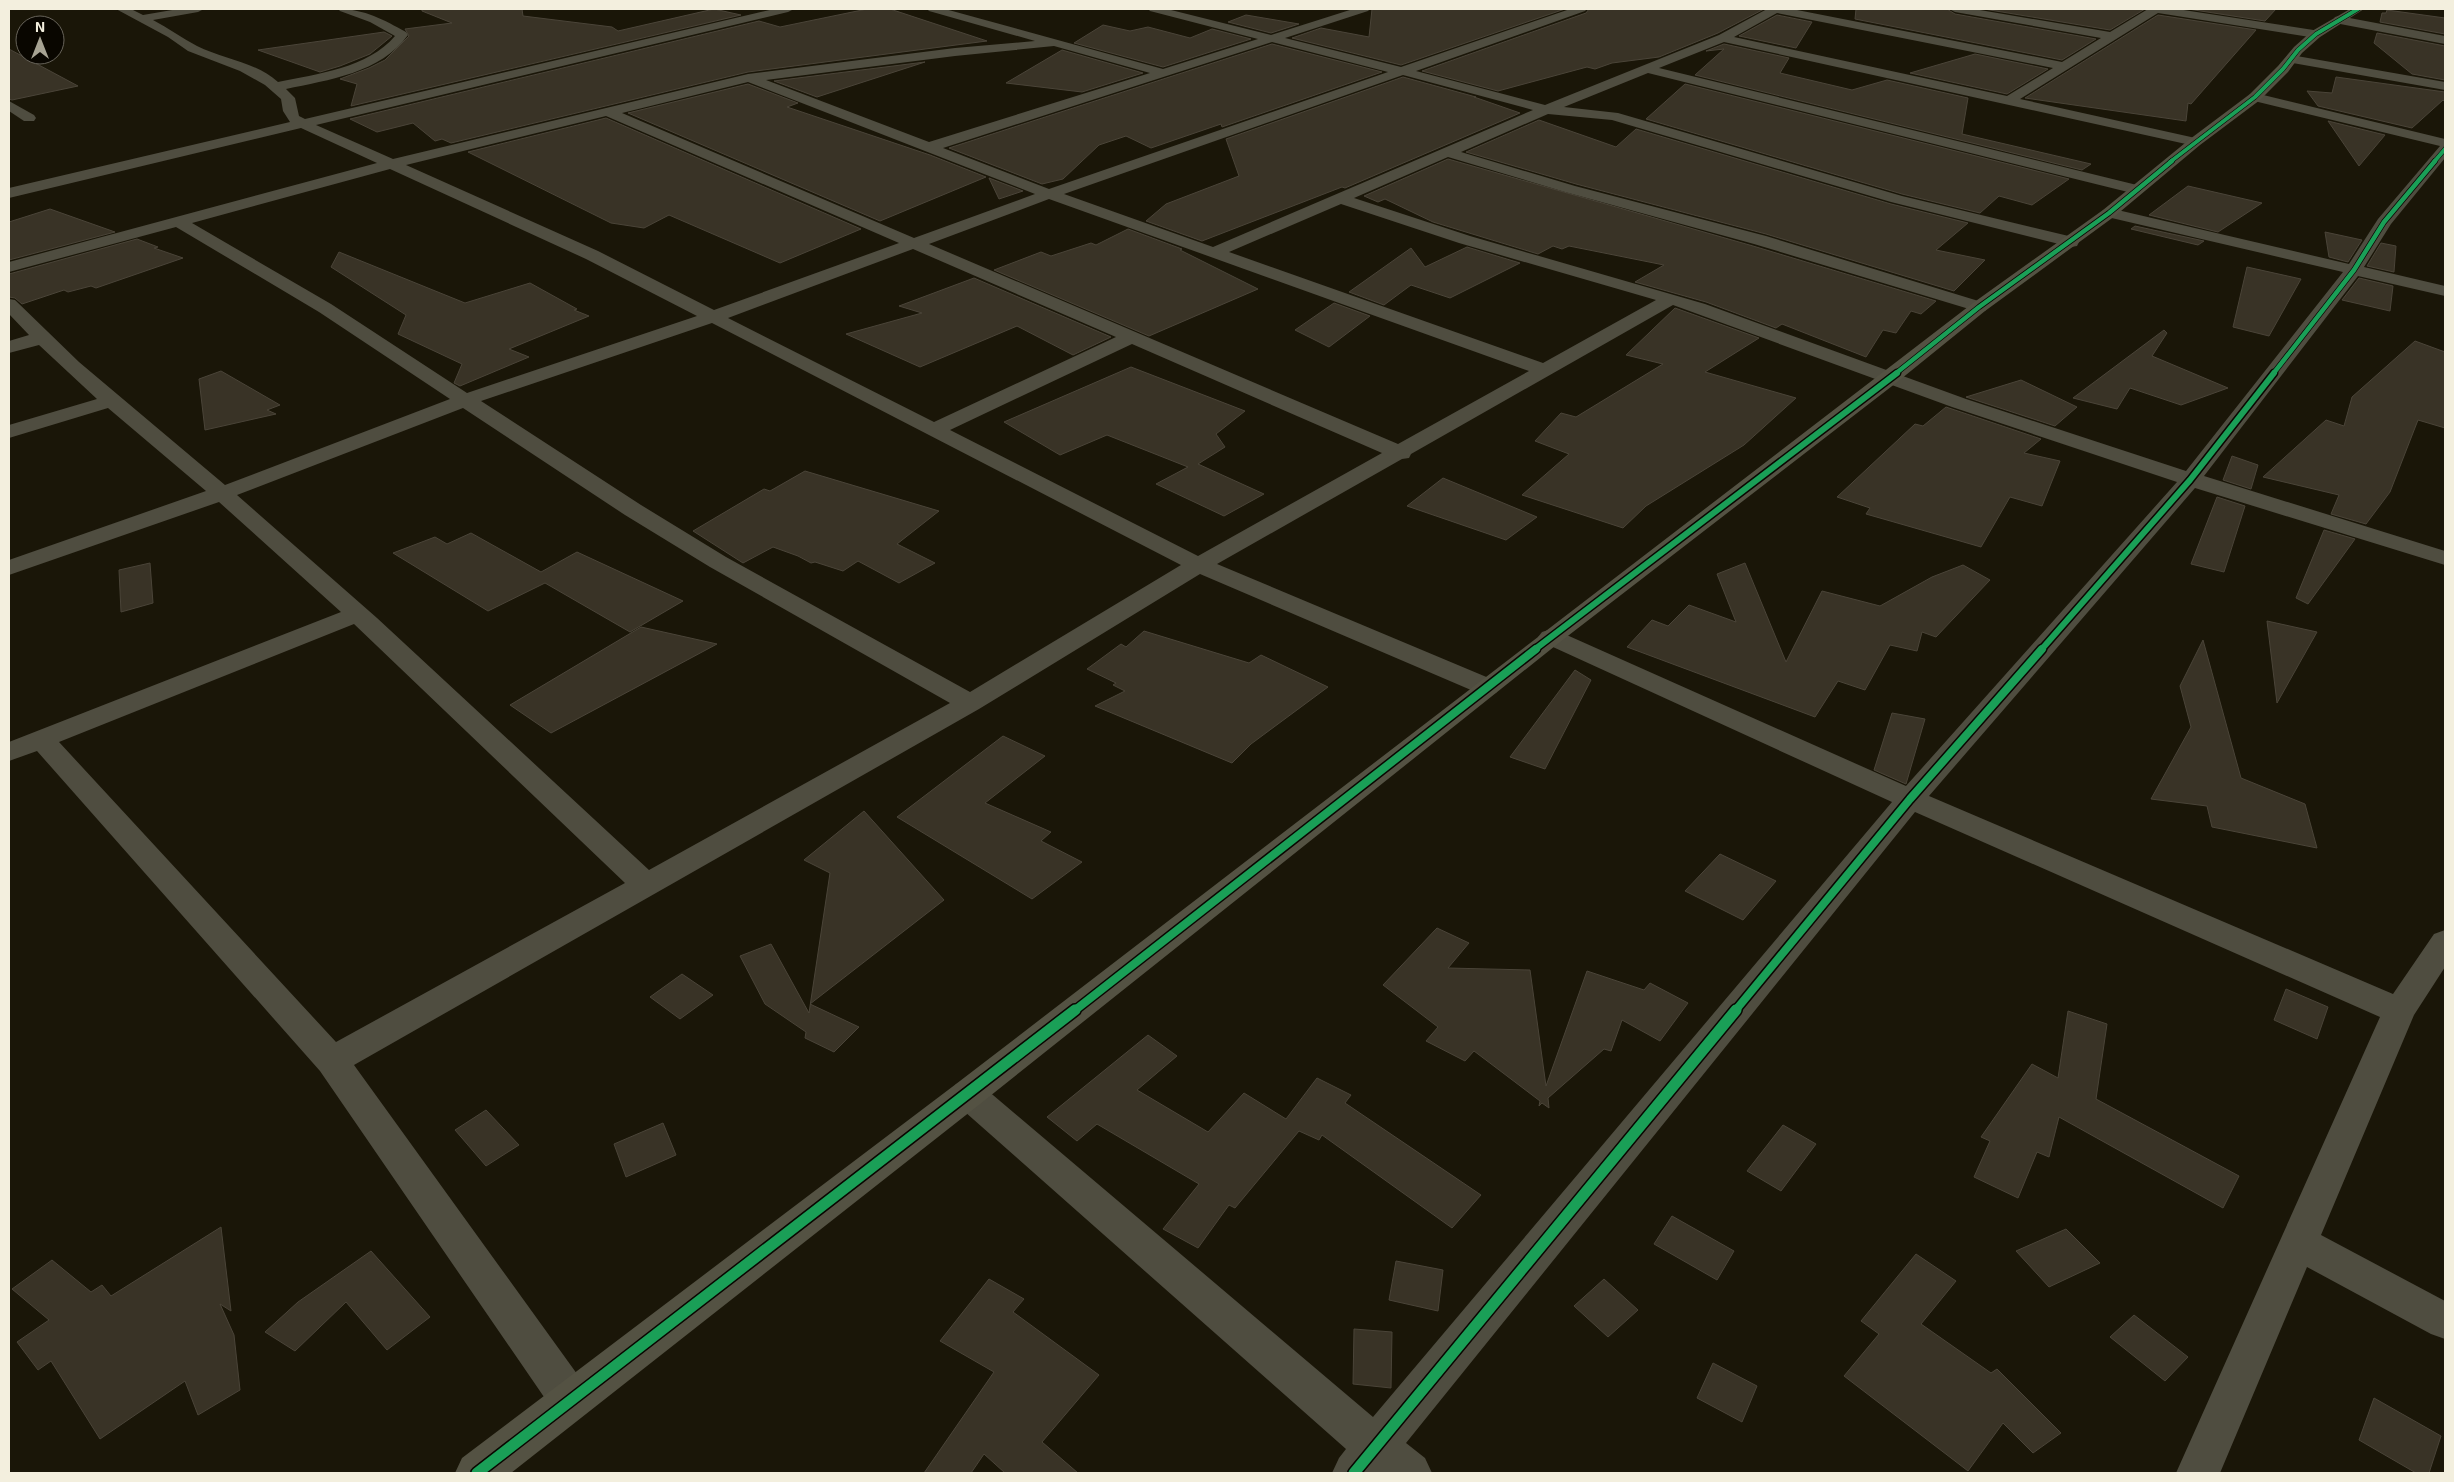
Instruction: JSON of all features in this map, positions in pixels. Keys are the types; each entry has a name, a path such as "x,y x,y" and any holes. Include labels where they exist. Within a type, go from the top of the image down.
{"street":[{"path":"122,9 144,18 192,48 245,68 276,87 288,98 293,118 303,124 592,255 1198,565 1487,687"},
{"path":"144,18 198,9"},
{"path":"276,87 363,63 397,45 402,35 374,19 344,9"},
{"path":"9,193 788,9"},
{"path":"933,9 1053,44 1165,73"},
{"path":"1154,9 1497,95 1546,110 1613,116 1897,199 2071,242"},
{"path":"930,147 1364,9"},
{"path":"9,568 224,493 465,400 713,317 1049,194 1581,9"},
{"path":"1213,253 1546,110 1650,70 1723,38 1776,9 2064,66"},
{"path":"1955,9 2111,36"},
{"path":"2007,102 2156,9 2337,21 2445,40"},
{"path":"477,1473 968,1094 1551,637 1889,379 1980,307 2109,213 2194,142 2255,97 2291,59 2337,21"},
{"path":"1723,38 2194,142"},
{"path":"9,267 391,164 748,78 955,52 1053,44"},
{"path":"2291,59 2445,86"},
{"path":"1650,70 2136,189"},
{"path":"748,78 1049,194 1544,370"},
{"path":"2255,97 2445,143"},
{"path":"9,105 29,118"},
{"path":"606,111 1401,453"},
{"path":"1365,1460 1910,799 2190,480 2354,270 2384,222 2445,149"},
{"path":"1449,152 1570,189 1760,240 1980,307"},
{"path":"1342,199 1405,223 1671,299 1889,379 2190,480 2445,558"},
{"path":"2109,213 2445,290"},
{"path":"178,221 325,308 632,510 718,562 970,703"},
{"path":"332,1061 970,703 1198,565 1401,453 1671,299"},
{"path":"9,304 41,338 110,401 224,493 357,614 645,884"},
{"path":"935,429 1132,337"},
{"path":"9,347 41,338"},
{"path":"9,432 110,401"},
{"path":"9,752 357,614"},
{"path":"1551,637 1910,799 2399,1012"},
{"path":"41,739 332,1061 570,1400"},
{"path":"2198,1473 2399,1012 2445,942"},
{"path":"968,1094 1365,1460 1410,1473"},
{"path":"2299,1243 2445,1321"}],"building":[{"path":"422,9 522,9 523,16 612,27 618,31 714,9 741,15 351,106 357,84 340,79 385,60 409,36 405,29 452,23 422,11"},
{"path":"867,9 890,9 987,41 748,72 451,143 442,139 435,141 413,123 377,132 350,119 759,21 780,27"},
{"path":"1372,9 1565,9 1401,65 1292,38 1321,28 1369,37"},
{"path":"1589,9 1764,9 1718,33 1659,57 1612,63 1595,69 1587,67 1498,91 1422,71 1586,13"},
{"path":"1856,9 1947,9 1955,14 2096,39 2062,60 1855,19"},
{"path":"1984,9 2145,9 2110,30"},
{"path":"2188,9 2276,9 2265,21"},
{"path":"2387,10 2445,18 2445,34 2380,22 2382,13 2386,13"},
{"path":"1246,15 1299,24 1271,33 1228,22"},
{"path":"1777,15 1812,22 1796,48 1739,36"},
{"path":"2158,15 2256,30 2191,104 2188,103 2186,121 2025,98"},
{"path":"1103,25 1130,31 1148,27 1190,38 1212,29 1251,39 1163,67 1074,43"},
{"path":"384,32 392,36 370,54 320,72 258,50"},
{"path":"2377,33 2445,46 2445,80 2412,74 2374,43"},
{"path":"1272,44 1382,72 1222,127 1221,124 1151,148 1126,136 1099,145 1063,179 1042,184 949,148"},
{"path":"1724,44 1789,58 1780,73 1852,90 1887,80 1968,98 1962,134 2091,164 2082,170 1695,75 1724,49 1706,51"},
{"path":"9,49 15,52 15,65 39,65 78,86 12,100 9,99"},
{"path":"1062,50 1143,73 1082,92 1006,83"},
{"path":"1975,54 2048,69 2007,94 1910,73"},
{"path":"925,62 817,97 774,81"},
{"path":"1403,77 1476,97 1474,97 1520,113 1345,188 1342,187 1202,241 1146,221 1166,204 1239,176 1226,139"},
{"path":"2336,77 2445,92 2445,102 2443,100 2412,128 2318,106 2307,91 2332,93"},
{"path":"748,84 798,103 787,107 930,155 986,177 880,221 628,113"},
{"path":"1685,84 2069,179 2032,205 1999,196 1980,213 1902,194 1646,119"},
{"path":"606,118 861,229 780,263 669,215 644,228 611,223 468,152"},
{"path":"1539,120 1616,147 1636,129 1891,204 1968,223 1936,250 1985,260 1954,291 1766,234 1576,184 1466,152"},
{"path":"2328,121 2385,135 2359,166"},
{"path":"1448,159 1753,246 1936,301 1921,314 1911,311 1896,333 1883,330 1866,357 1782,324 1776,328 1706,302 1635,282 1664,265 1569,246 1562,249 1553,246 1538,254 1433,222 1385,199 1378,202 1364,196"},
{"path":"989,178 1023,191 999,199"},
{"path":"2188,186 2262,203 2218,232 2149,215"},
{"path":"50,209 115,232 9,260 9,222"},
{"path":"2135,226 2204,241 2198,245 2131,229"},
{"path":"1128,229 1182,249 1180,250 1258,289 1149,336 994,270 1041,252 1051,256 1091,243 1096,245"},
{"path":"2325,232 2362,240 2348,262 2329,257"},
{"path":"137,239 158,247 154,248 183,258 96,288 91,286 68,292 64,290 22,304 15,298 9,297 9,274"},
{"path":"2381,243 2396,246 2394,272 2367,266"},
{"path":"1467,247 1520,263 1450,298 1411,285 1384,305 1349,292 1411,248 1425,267"},
{"path":"339,252 465,303 530,283 577,309 574,310 589,316 509,349 529,357 460,386 454,383 462,364 398,334 406,315 331,267"},
{"path":"2247,267 2301,279 2269,336 2233,327"},
{"path":"974,278 1111,337 1073,355 1017,326 920,367 846,334 922,313 899,306"},
{"path":"2359,278 2393,286 2390,311 2342,300"},
{"path":"1334,303 1370,316 1329,347 1295,330"},
{"path":"1675,308 1759,338 1705,372 1796,398 1744,445 1646,506 1623,528 1522,495 1569,454 1535,441 1561,413 1576,417 1663,364 1626,355"},
{"path":"2164,330 2167,333 2152,356 2228,388 2181,405 2130,388 2117,409 2073,398"},
{"path":"2415,341 2445,352 2445,428 2418,420 2390,492 2366,524 2331,514 2339,495 2263,477 2326,420 2344,426 2352,397"},
{"path":"1131,367 1245,411 1216,434 1225,447 1198,464 1264,494 1224,516 1156,484 1188,467 1107,435 1060,455 1004,422"},
{"path":"221,371 280,405 267,410 276,414 205,430 199,379"},
{"path":"2021,380 2077,407 2055,426 1966,397"},
{"path":"1946,407 2041,439 2024,453 2060,461 2042,506 2010,497 1981,547 1866,514 1870,508 1837,497 1915,424 1923,426"},
{"path":"2232,456 2258,465 2251,489 2223,480"},
{"path":"805,471 939,511 897,544 935,563 899,583 858,561 843,571 815,562 811,563 773,547 743,563 693,531 764,489 770,491"},
{"path":"1443,478 1537,517 1506,540 1407,506"},
{"path":"2217,497 2245,506 2224,572 2191,564"},
{"path":"2324,530 2355,539 2308,604 2296,598"},
{"path":"471,533 541,572 577,552 683,601 630,632 545,583 488,611 393,553 435,537 447,544"},
{"path":"150,563 153,603 121,612 119,570"},
{"path":"1745,563 1786,662 1822,591 1880,606 1932,577 1963,565 1990,580 1936,637 1922,632 1917,651 1890,645 1865,690 1838,681 1815,717 1627,647 1652,620 1668,626 1689,605 1736,622 1717,574"},
{"path":"2267,621 2317,632 2277,703"},
{"path":"641,627 717,644 551,733 510,705"},
{"path":"1144,631 1249,663 1261,655 1328,687 1251,744 1232,763 1095,706 1125,691 1113,685 1116,683 1087,669 1121,644 1126,647"},
{"path":"2203,640 2241,778 2305,804 2317,848 2212,827 2207,806 2151,799 2191,727 2180,686"},
{"path":"1575,670 1591,680 1545,769 1510,757"},
{"path":"1892,713 1925,719 1906,784 1874,770"},
{"path":"1003,736 1045,756 985,803 1051,832 1041,841 1082,862 1032,899 897,817"},
{"path":"864,811 944,900 810,1004 830,873 804,860"},
{"path":"1720,854 1776,881 1743,920 1685,891"},
{"path":"1437,928 1469,943 1448,968 1530,970 1546,1086 1587,971 1644,990 1650,983 1688,1003 1660,1041 1622,1020 1611,1051 1604,1049 1548,1098 1549,1108 1542,1103 1539,1106 1540,1101 1474,1051 1465,1061 1426,1041 1438,1027 1383,985"},
{"path":"771,944 809,1013 810,1004 859,1027 834,1052 805,1038 806,1032 765,1004 740,956"},
{"path":"682,974 713,995 680,1019 650,997"},
{"path":"2286,989 2328,1007 2317,1039 2274,1020"},
{"path":"2068,1011 2107,1024 2096,1099 2239,1176 2223,1208 2059,1117 2049,1157 2037,1152 2018,1198 1974,1177 1990,1141 1981,1137 2032,1064 2058,1078"},
{"path":"1148,1035 1177,1056 1137,1090 1208,1132 1244,1093 1286,1119 1317,1078 1351,1095 1345,1103 1481,1195 1452,1228 1322,1135 1319,1140 1299,1131 1235,1208 1229,1205 1198,1248 1163,1229 1199,1184 1097,1124 1077,1141 1047,1117"},
{"path":"486,1110 519,1145 486,1166 455,1130"},
{"path":"663,1123 676,1155 626,1177 614,1144"},
{"path":"1783,1125 1816,1144 1781,1191 1747,1171"},
{"path":"1672,1216 1734,1251 1717,1280 1654,1244"},
{"path":"221,1227 231,1311 220,1304 234,1335 240,1390 198,1415 185,1381 100,1439 51,1361 38,1370 17,1342 49,1320 12,1289 52,1260 91,1292 102,1285 111,1296"},
{"path":"2066,1229 2100,1263 2049,1287 2016,1251"},
{"path":"371,1251 430,1317 387,1350 346,1302 295,1351 265,1332 298,1302"},
{"path":"1916,1254 1956,1281 1921,1324 1991,1373 1997,1369 2061,1433 2033,1453 2003,1423 1968,1471 1844,1376 1879,1334 1861,1321"},
{"path":"1396,1261 1443,1270 1438,1311 1389,1300"},
{"path":"989,1279 1024,1299 1013,1312 1099,1375 1042,1442 1078,1473 1005,1473 984,1454 971,1473 924,1473 994,1372 940,1341"},
{"path":"1604,1279 1638,1310 1608,1337 1574,1306"},
{"path":"2134,1315 2188,1357 2165,1381 2110,1337"},
{"path":"1354,1329 1392,1332 1391,1388 1353,1384"},
{"path":"1713,1363 1757,1386 1742,1422 1697,1398"},
{"path":"2374,1398 2441,1436 2429,1473 2416,1473 2359,1440"}],"cycle path":[{"path":"477,1473 570,1399 968,1094 1551,637 1889,379 1979,307 2109,213 2195,142 2255,97 2283,69 2298,50 2316,34 2358,9"},
{"path":"1354,1473 1910,799 2190,480 2354,270 2384,222 2445,149"}]}
